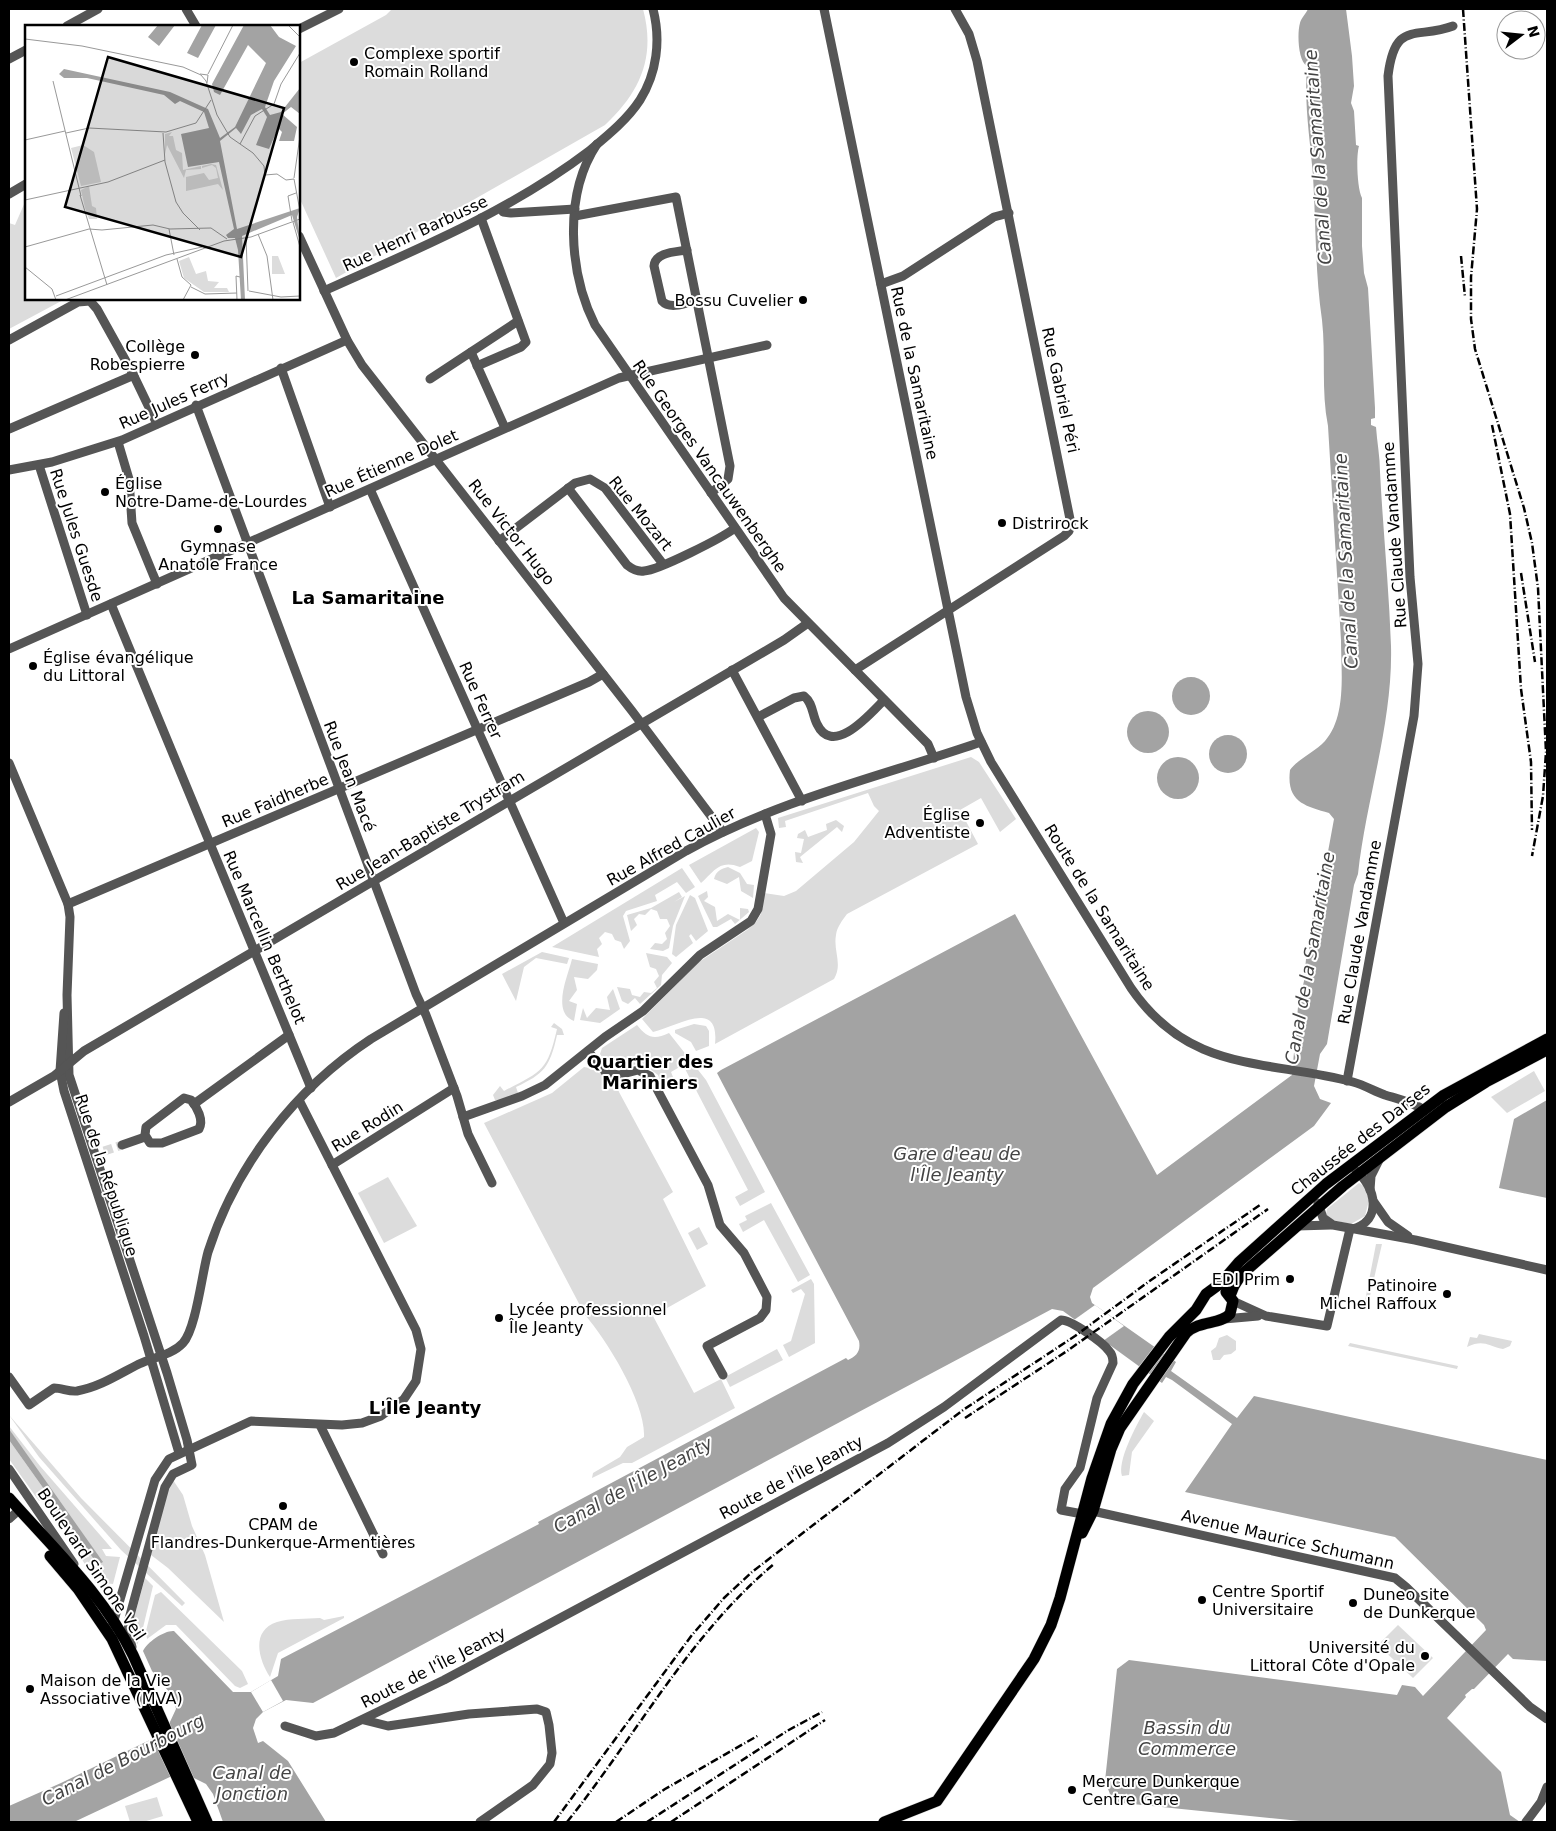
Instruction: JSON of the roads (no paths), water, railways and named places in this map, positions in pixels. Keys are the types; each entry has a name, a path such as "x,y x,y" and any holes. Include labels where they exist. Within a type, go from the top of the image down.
{"main road":[{"name":"Chaussée des Darses","path":"1232,1299 1234,1286 1241,1275 1318,1207 1381,1156 1389,1144 1424,1110 1458,1086 1547,1040"},
{"name":"Chaussée des Darses","path":"1212,1290 1222,1284 1239,1262 1323,1186 1346,1168 1389,1144 1481,1085 1547,1050"},
{"path":"884,1822 932,1805 940,1797 1038,1651 1058,1604 1074,1546 1088,1512 1117,1433 1152,1381 1168,1346 1194,1326 1220,1320 1231,1313 1232,1299 1223,1290 1212,1290 1168,1346 1140,1374 1110,1424 1088,1512"},
{"path":"1203,1300 1205,1314 1220,1320"},
{"path":"9,1498 13,1513 89,1587"},
{"name":"Boulevard Simone Veil","path":"13,1513 88,1604 112,1639 152,1710"},
{"name":"Boulevard Simone Veil","path":"89,1587 114,1622 137,1664 152,1710"},
{"path":"152,1710 198,1822"},
{"path":"195,1814 207,1822"}],"street":[{"path":"69,25 98,9"},
{"path":"186,9 195,25"},
{"path":"300,29 339,9"},
{"path":"504,208 558,173 597,144 634,108 647,86 654,66 657,44 653,9"},
{"name":"Rue de la Samaritaine","path":"824,9 966,697 981,742"},
{"name":"Rue Gabriel Péri","path":"855,670 1064,536 1071,526 1071,516 976,54 969,34 955,9"},
{"path":"300,33 318,20"},
{"name":"Rue Claude Vandamme","path":"1347,1081 1414,716 1418,680 1410,577 1388,76 1392,55 1398,43 1406,36 1414,32 1439,30 1453,26"},
{"path":"9,60 25,51"},
{"name":"Rue Georges Vancauwenberghe","path":"597,144 584,168 577,192 575,262 581,293 598,331 784,598 928,744 934,758"},
{"path":"9,194 25,185"},
{"name":"Rue Henri Barbusse","path":"324,292 504,208 503,212 511,213 575,212 676,197 686,250"},
{"path":"881,284 903,276 994,217 1009,213"},
{"path":"477,366 524,345 525,340 481,218"},
{"name":"Rue Victor Hugo","path":"300,238 346,340 362,365 641,723 723,832"},
{"path":"697,300 671,306 664,303 654,266 655,260 659,257 686,250 697,300 709,358 730,468 726,481 711,492"},
{"path":"9,340 85,300 96,307 134,375 157,424"},
{"path":"430,379 518,320"},
{"name":"Rue Jules Ferry","path":"9,470 39,465 118,442 196,405 346,340"},
{"name":"Rue Étienne Dolet","path":"9,648 628,375 767,345"},
{"path":"471,352 505,428"},
{"path":"281,368 330,507"},
{"path":"9,429 134,375"},
{"name":"Rue Jean Macé","path":"196,405 339,789 454,1088 470,1139 492,1183"},
{"path":"118,442 129,478 132,523 157,584"},
{"name":"Rue Jules Guesde","path":"39,465 87,614"},
{"name":"Rue Mozart","path":"499,541 568,488 585,479 603,485 664,564"},
{"name":"Rue Mozart","path":"568,488 629,567 644,571 723,537 735,528"},
{"name":"Rue Ferrer","path":"370,489 564,923"},
{"name":"Rue Marcellin Berthelot","path":"111,604 311,1088"},
{"name":"Rue Jean-Baptiste Trystram","path":"9,1102 41,1084 84,1051 732,670 808,623"},
{"path":"732,670 802,801"},
{"name":"Rue Faidherbe","path":"68,904 478,730 589,682 603,674"},
{"path":"758,717 794,698 804,696 810,703 818,727 827,735 835,736 854,730 884,700"},
{"name":"Route de la Samaritaine","path":"981,742 995,769 1127,982 1147,1008 1170,1030 1209,1053 1283,1070 1347,1081"},
{"name":"Rue Alfred Caulier","path":"9,1377 29,1405 54,1388 78,1391 110,1380 178,1348 187,1339 206,1261 224,1212 263,1143 311,1088 362,1045 422,1007 686,851 723,832 802,801 981,742"},
{"name":"Rue de la République","path":"9,764 68,904 70,917 63,1067 65,1094 178,1453"},
{"path":"463,1116 533,1091 551,1080 643,1011 700,955 753,919 758,908 771,834 765,814"},
{"path":"194,1104 290,1035"},
{"path":"588,1051 606,1073 619,1075 638,1070 644,1071 650,1076 708,1185 720,1225 744,1253 767,1297 767,1306 762,1316 708,1346 723,1375"},
{"name":"Rue Jean-Baptiste Trystram","path":"9,1096 63,1067"},
{"name":"Rue de la République","path":"63,1067 70,1079 95,1154 160,1356 189,1449 192,1465 176,1472 167,1482 128,1628 137,1664"},
{"path":"1347,1081 1408,1102 1424,1110"},
{"path":"41,1084 55,1084 65,1094"},
{"name":"Rue Rodin","path":"299,1100 332,1165 454,1088"},
{"path":"186,1098 194,1104 202,1123 196,1132 157,1144 150,1144 146,1137 145,1129 148,1124 177,1102 186,1098"},
{"path":"122,1145 146,1137"},
{"path":"95,1154 104,1151"},
{"path":"1370,1190 1371,1177 1381,1156"},
{"path":"112,1639 114,1622 159,1471 169,1459 178,1453 251,1421 320,1425 356,1424 387,1412 411,1390 418,1376 421,1360 420,1344 416,1330 332,1165"},
{"path":"1346,1168 1359,1174 1388,1222 1415,1240"},
{"path":"1323,1186 1318,1207 1323,1218 1333,1225"},
{"path":"1350,1229 1363,1225 1370,1218 1374,1210 1374,1201"},
{"path":"1297,1226 1333,1225 1415,1240 1547,1270"},
{"path":"1220,1320 1266,1316 1327,1326 1350,1229"},
{"path":"1232,1299 1266,1316"},
{"name":"Route de l'Île Jeanty","path":"285,1726 322,1736 340,1731 444,1680 888,1443 944,1406 1054,1322 1064,1319 1070,1321 1110,1351 1113,1362 1097,1398 1080,1468 1065,1489 1062,1500 1061,1510 1088,1512"},
{"path":"320,1425 383,1554"},
{"name":"Boulevard Simone Veil","path":"9,1469 89,1587"},
{"name":"Avenue Maurice Schumann","path":"1088,1512 1386,1575 1406,1586 1509,1687 1547,1720"},
{"path":"364,1720 388,1726 480,1713 540,1709 546,1712 550,1725 552,1753 550,1764 530,1788 480,1822"},
{"path":"1529,1818 1545,1800 1547,1787"}],"water":[{"path":"1308,9 1346,9 1354,86 1351,103 1354,111 1356,145 1359,146 1358,172 1362,198 1364,273 1368,288 1375,408 1375,418 1371,419 1371,425 1376,427 1380,461 1391,646 1388,704 1384,732 1358,874 1354,885 1327,1044 1320,1054 1314,1086 1320,1099 1331,1103 1314,1126 1093,1288 1090,1297 1092,1303 1176,1362 1171,1371 1237,1418 1254,1396 1547,1460 1547,1661 1513,1659 1508,1654 1474,1689 1465,1695 1466,1697 1447,1718 1501,1772 1510,1815 1520,1822 1310,1822 1113,1802 1105,1781 1117,1669 1129,1660 1397,1695 1402,1685 1415,1687 1423,1696 1486,1630 1484,1625 1395,1537 1185,1492 1232,1424 1172,1380 1166,1377 1162,1383 1063,1311 1052,1309 313,1703 286,1700 263,1712 256,1719 253,1728 258,1743 263,1741 288,1761 326,1822 223,1822 213,1794 206,1784 192,1777 172,1776 74,1822 9,1822 9,1806 154,1738 169,1724 176,1709 174,1698 152,1671 143,1651 152,1640 161,1635 174,1631 233,1692 251,1692 278,1676 281,1659 539,1524 538,1522 846,1358 848,1360 856,1355 859,1351 859,1341 717,1073 721,1070 1015,914 1157,1175 1292,1075 1298,1007 1304,981 1306,959 1308,958 1313,916 1323,879 1334,819 1329,813 1305,805 1294,796 1291,789 1290,770 1321,745 1332,731 1340,706 1342,679 1325,400 1323,333 1318,284 1313,176 1307,108 1307,66 1300,53 1299,40 1301,21"},
{"path":"1191,677 1205,682 1210,696 1205,710 1191,715 1177,710 1172,696 1177,682"},
{"path":"1148,711 1163,717 1169,732 1163,747 1148,753 1133,747 1127,732 1133,717"},
{"path":"1228,735 1242,740 1247,754 1242,768 1228,773 1214,768 1209,754 1214,740"},
{"path":"1178,757 1193,763 1199,778 1193,793 1178,799 1163,793 1157,778 1163,763"},
{"path":"1547,1100 1547,1198 1499,1188 1514,1119"},
{"path":"9,1429 103,1562 98,1565 9,1440"}],"tunnel":[{"path":"104,1151 122,1145"}],"railway":[{"path":"1463,9 1477,209 1471,277 1471,319 1475,349 1524,508 1532,543 1538,588 1546,752 1543,796 1532,856"},
{"path":"1461,256 1465,297"},
{"path":"1492,425 1510,514 1521,689 1531,762 1532,830"},
{"path":"1521,573 1535,662"},
{"path":"554,1822 692,1635 724,1598 752,1572 963,1410 1075,1336 1151,1280 1260,1205"},
{"path":"965,1418 1067,1351 1268,1209"},
{"path":"567,1822 689,1654 744,1592 774,1564"},
{"path":"647,1822 787,1731 822,1712"},
{"path":"671,1822 825,1720"},
{"path":"616,1822 665,1789 759,1735"}],"place":[{"name":"Complexe sportif Romain Rolland","path":"354,62"},
{"name":"Bossu Cuvelier","path":"803,300"},
{"name":"Collège Robespierre","path":"195,355"},
{"name":"Église Notre-Dame-de-Lourdes","path":"105,492"},
{"name":"Distrirock","path":"1002,523"},
{"name":"Gymnase Anatole France","path":"218,529"},
{"name":"Église évangélique du Littoral","path":"33,666"},
{"name":"Église Adventiste","path":"980,823"},
{"name":"EDI Prim","path":"1290,1279"},
{"name":"Patinoire Michel Raffoux","path":"1447,1294"},
{"name":"Lycée professionnel Île Jeanty","path":"499,1318"},
{"name":"CPAM de Flandres-Dunkerque-Armentières","path":"283,1506"},
{"name":"Centre Sportif Universitaire","path":"1202,1600"},
{"name":"Duneo site de Dunkerque","path":"1353,1603"},
{"name":"Université du Littoral Côte d'Opale","path":"1425,1656"},
{"name":"Maison de la Vie Associative (MVA)","path":"30,1689"},
{"name":"Mercure Dunkerque Centre Gare","path":"1072,1790"}],"district":[{"name":"La Samaritaine","path":"368,598"},
{"name":"Quartier des Mariniers","path":"650,1072"},
{"name":"L'Île Jeanty","path":"425,1408"}],"water label":[{"name":"Canal de la Samaritaine","path":"1318,157"},
{"name":"Canal de la Samaritaine","path":"1346,561"},
{"name":"Canal de la Samaritaine","path":"1310,958"},
{"name":"Gare d'eau de l'Île Jeanty","path":"957,1164"},
{"name":"Canal de l'Île Jeanty","path":"633,1485"},
{"name":"Bassin du Commerce","path":"1187,1738"},
{"name":"Canal de Bourbourg","path":"123,1760"},
{"name":"Canal de Jonction","path":"252,1784"}]}
